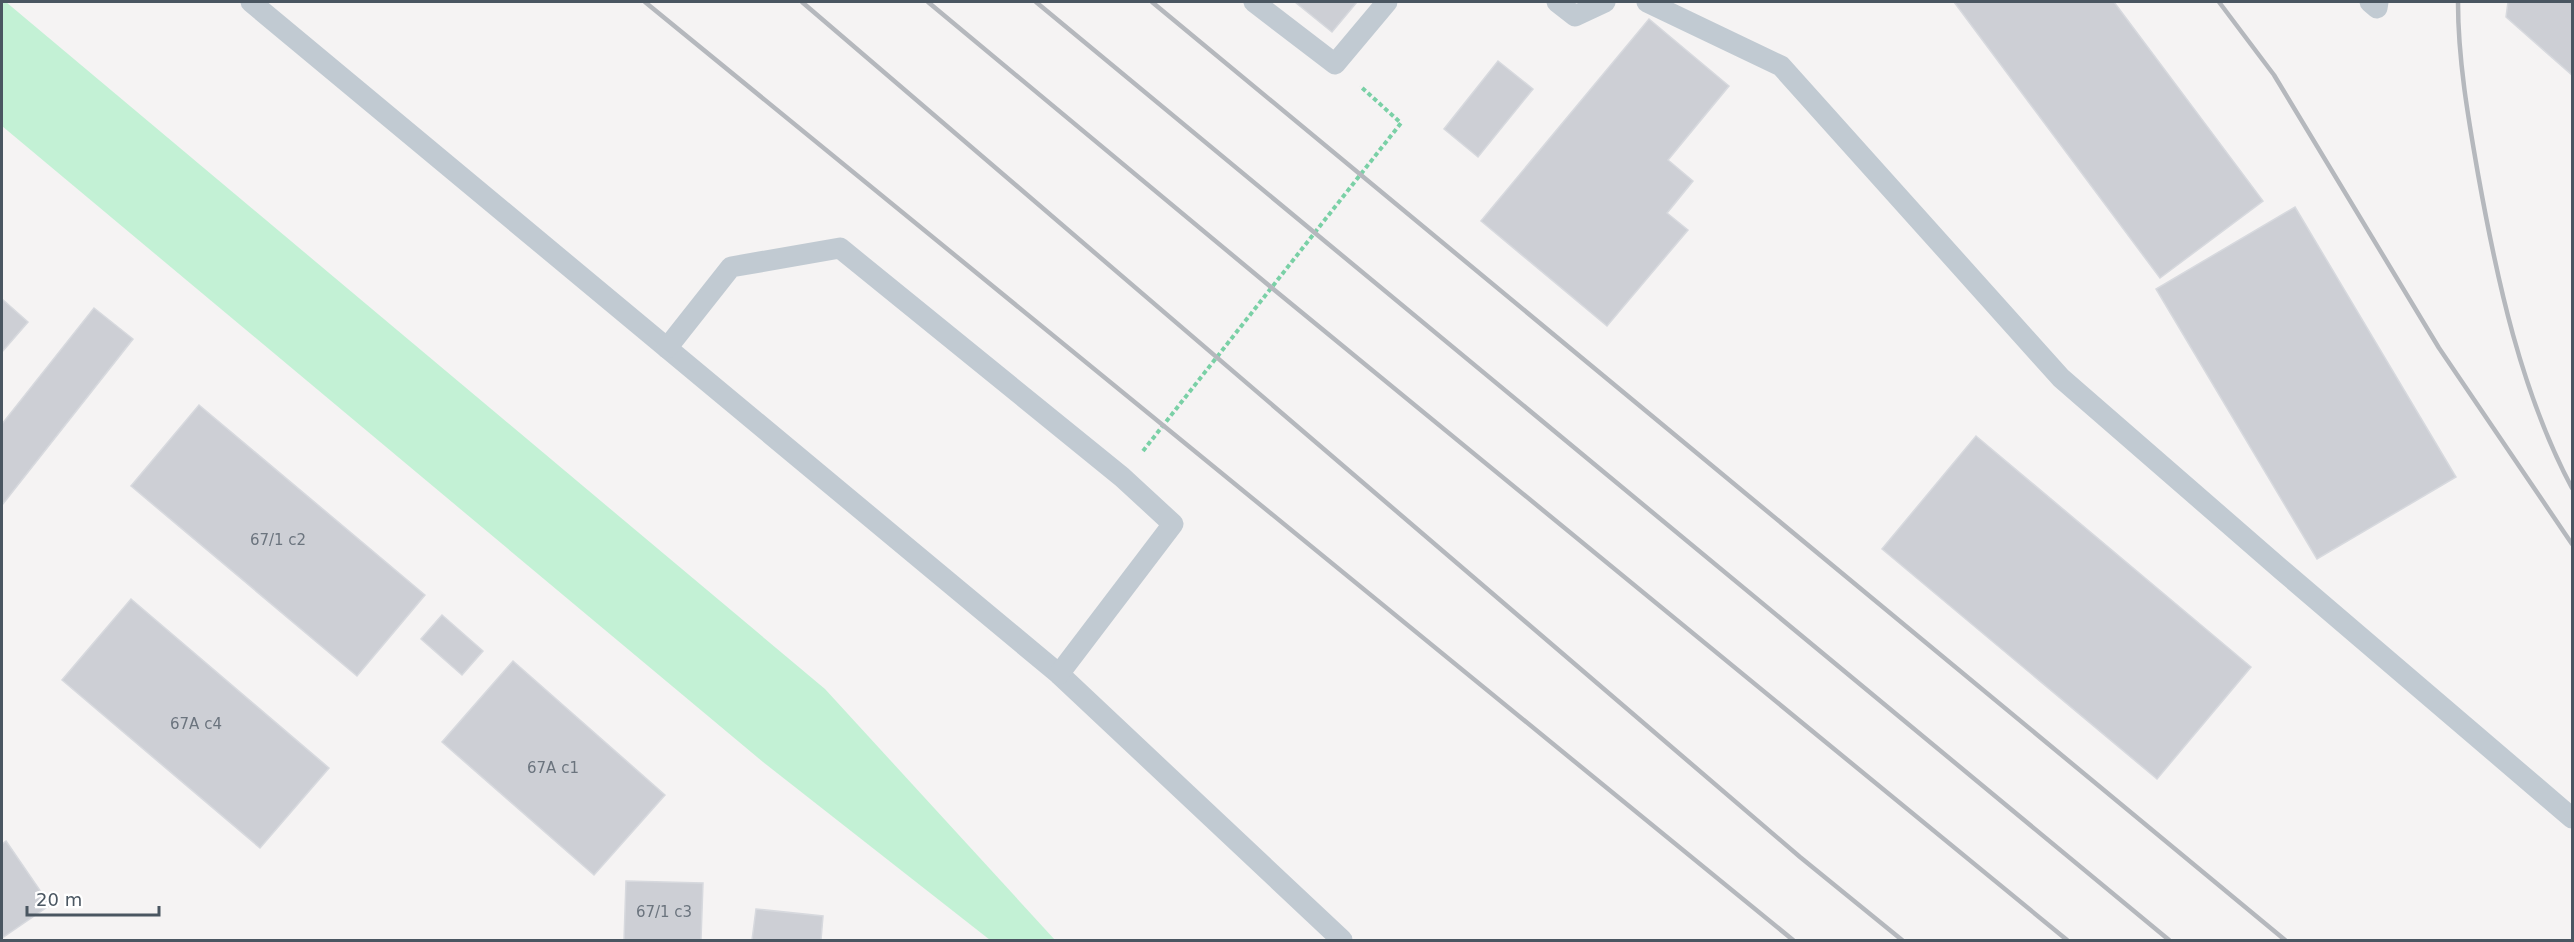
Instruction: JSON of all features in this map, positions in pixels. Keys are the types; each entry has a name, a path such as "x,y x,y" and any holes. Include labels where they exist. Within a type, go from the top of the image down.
{"lane":[{"path":"251,2 1059,674 1342,940"},
{"path":"1254,2 1335,64 1387,2"},
{"path":"1557,2 1575,16 1605,2"},
{"path":"1647,2 1781,66 2061,378 2283,572 2572,818"},
{"path":"2370,2 2377,8 2378,2"},
{"path":"667,348 731,267 840,248 1122,477 1173,524 1059,674"}],"path":[{"path":"1122,477 1401,123 1335,64"}],"green space":[{"path":"2,2 6,2 825,689 1055,940 990,940 763,762 2,126"}],"building":[{"path":"1295,2 1357,2 1332,32"},
{"path":"1954,2 2114,2 2263,201 2160,278"},
{"path":"2508,2 2572,2 2572,75 2506,17"},
{"path":"1649,19 1729,86 1668,160 1693,181 1667,213 1688,230 1607,326 1481,221"},
{"path":"1498,61 1533,89 1478,157 1444,129"},
{"path":"2295,207 2456,477 2317,559 2156,289"},
{"path":"2,299 28,322 2,352"},
{"path":"94,308 133,339 2,505 2,424"},
{"path":"199,405 425,595 357,676 131,486"},
{"path":"1976,436 2251,667 2157,779 1882,549"},
{"path":"131,599 329,768 260,848 62,680"},
{"path":"442,615 483,651 462,675 421,639"},
{"path":"513,661 665,795 594,875 442,742"},
{"path":"6,841 50,905 2,938 2,844"},
{"path":"626,881 703,883 701,940 624,940"},
{"path":"756,909 823,916 821,940 752,940"}],"railway":[{"path":"645,2 1793,940"},
{"path":"802,2 1800,857 1902,940"},
{"path":"928,2 1272,288 2067,940"},
{"path":"1036,2 2169,940"},
{"path":"1152,2 2285,940"},
{"path":"2219,2 2274,75 2439,348 2572,544"},
{"path":"2458,2 2467,110 2485,214 2503,295 2538,413 2572,488"}]}
